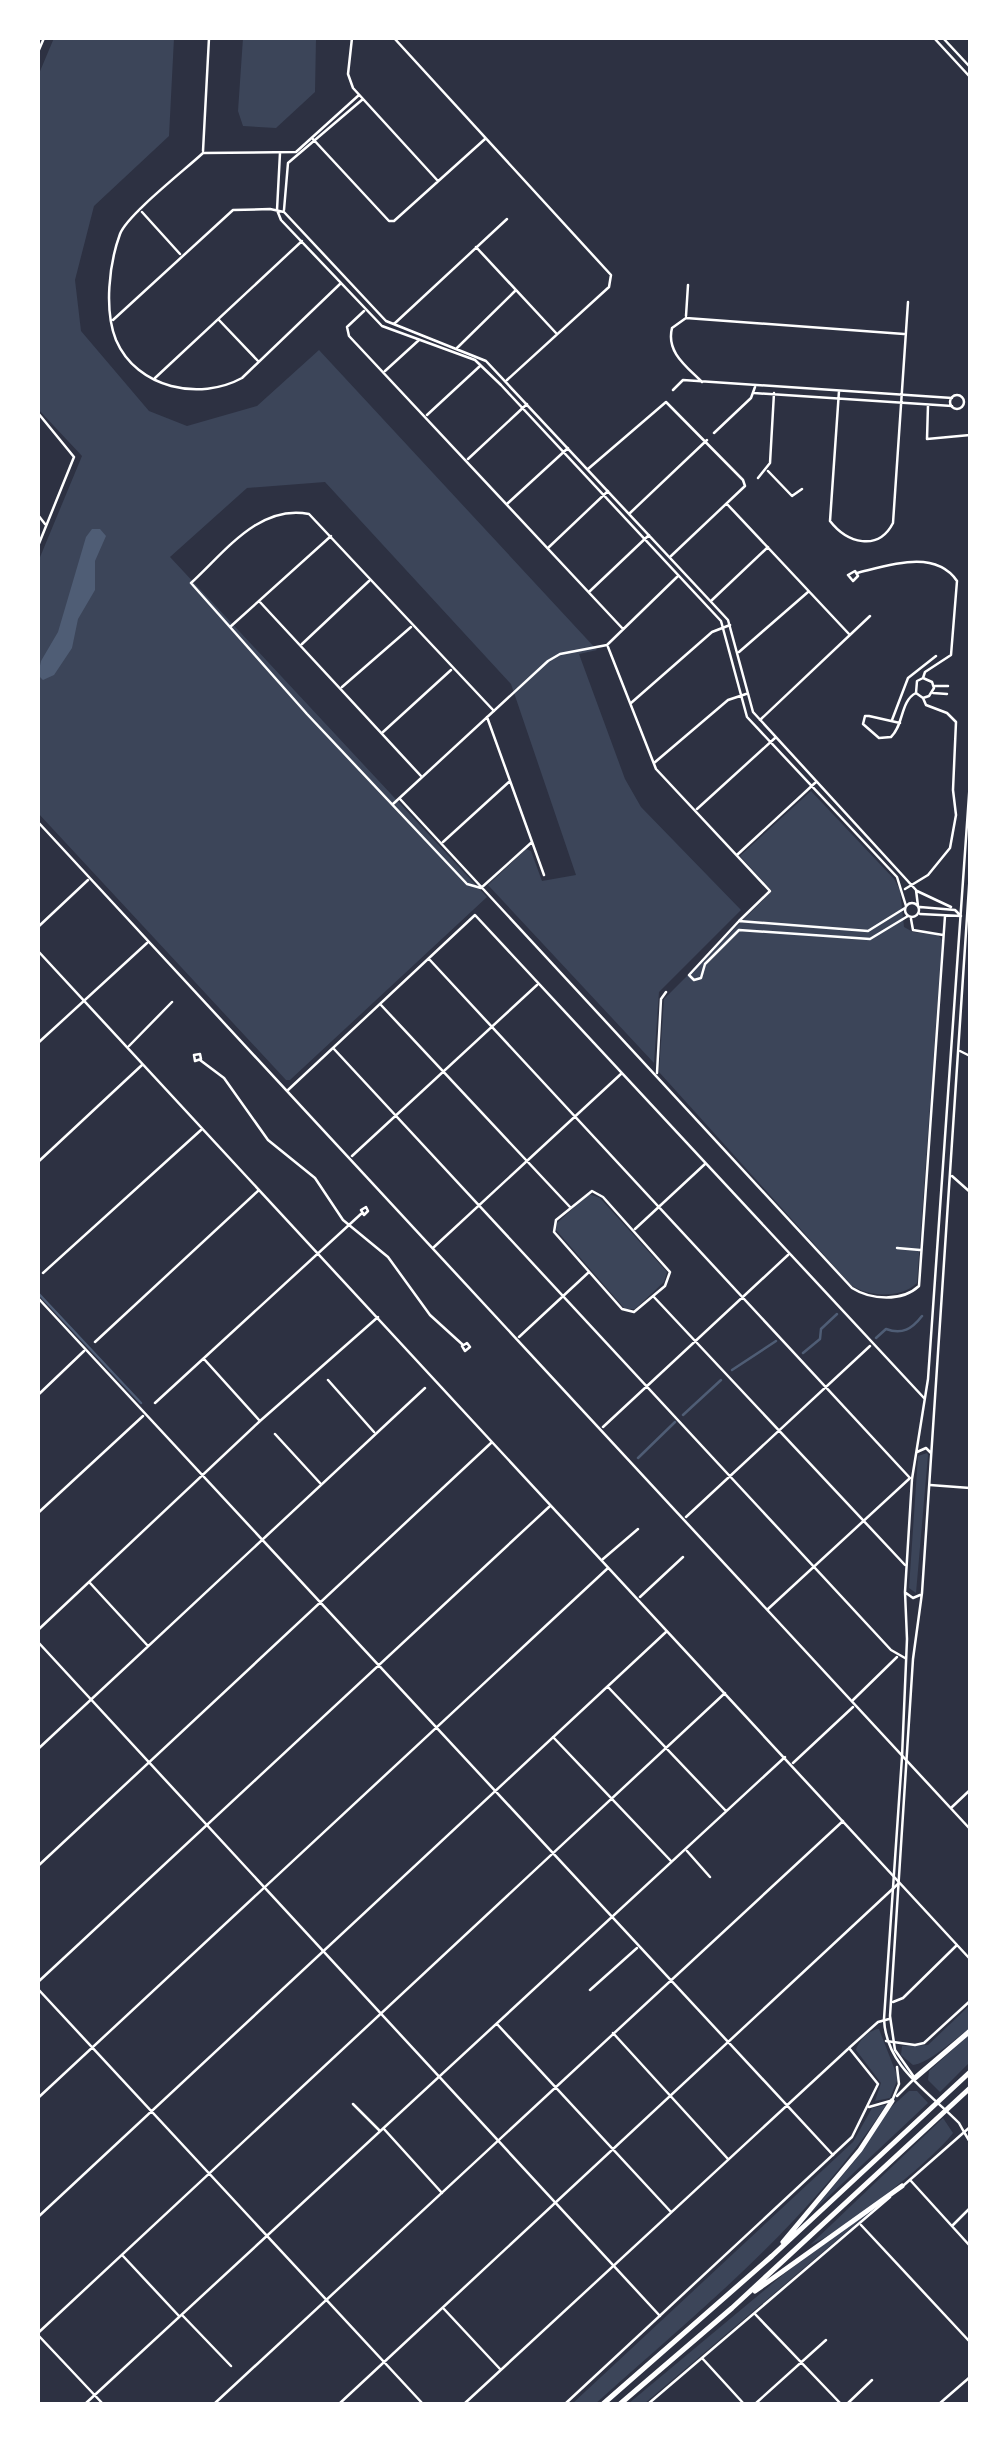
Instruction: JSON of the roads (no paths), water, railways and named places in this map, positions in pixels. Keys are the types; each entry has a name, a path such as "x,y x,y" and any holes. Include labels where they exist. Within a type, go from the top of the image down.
{"highway":[{"path":"915,2078 970,2032"},
{"path":"603,2404 772,2256 970,2072"},
{"path":"620,2404 732,2308 970,2088"},
{"path":"772,2256 860,2150 892,2101"},
{"path":"732,2308 902,2186"}],"street":[{"path":"38,52 44,38"},
{"path":"203,153 209,38"},
{"path":"352,38 348,74 361,97 438,181"},
{"path":"394,38 611,275 609,287 503,383"},
{"path":"934,38 970,77"},
{"path":"944,38 970,64"},
{"path":"284,212 287,166 361,97"},
{"path":"314,140 389,221 394,221 486,138"},
{"path":"314,140 294,153 203,153 122,228 110,272 113,320 120,346 138,368 154,379 192,390 211,389 242,378 343,281"},
{"path":"280,153 277,210 302,241 393,325 456,348 484,363 586,471 724,626 746,717 897,876 912,930 944,936"},
{"path":"294,153 297,159"},
{"path":"113,320 233,210 277,210 284,212 365,310 391,330 484,363"},
{"path":"140,211 181,256"},
{"path":"393,325 506,219"},
{"path":"154,379 302,241"},
{"path":"476,247 557,334"},
{"path":"686,318 688,286"},
{"path":"456,348 516,290"},
{"path":"838,394 830,521 849,538 863,542 885,535 893,523 908,302"},
{"path":"369,306 347,331 623,629"},
{"path":"702,382 673,351 669,336 676,323 686,318 905,334"},
{"path":"218,320 260,362"},
{"path":"384,372 418,340"},
{"path":"426,416 484,363"},
{"path":"674,390 688,368"},
{"path":"683,380 901,398 958,395 970,400"},
{"path":"754,386 754,393"},
{"path":"758,478 767,470 775,387"},
{"path":"714,433 754,393 838,394"},
{"path":"901,398 958,409 970,407"},
{"path":"952,398 952,406"},
{"path":"962,406 963,399"},
{"path":"586,471 666,402 707,440 745,483 670,557"},
{"path":"928,403 928,438 970,435"},
{"path":"467,460 525,406"},
{"path":"38,413 74,456 38,546"},
{"path":"627,516 707,440"},
{"path":"507,504 565,450"},
{"path":"767,470 792,496 802,489"},
{"path":"548,548 606,493"},
{"path":"727,504 850,634"},
{"path":"482,887 465,882 228,628 191,583 252,527 272,516 304,512 314,517 494,711"},
{"path":"38,515 46,525"},
{"path":"627,516 731,624 746,694 759,721 914,888 969,922"},
{"path":"588,592 649,535"},
{"path":"228,628 331,536"},
{"path":"710,601 768,547"},
{"path":"857,573 925,560 942,566 957,581 951,655 924,672 915,684"},
{"path":"392,805 554,657 607,645 683,572"},
{"path":"300,645 372,579"},
{"path":"738,653 808,592"},
{"path":"259,600 422,777"},
{"path":"759,721 870,616"},
{"path":"630,704 712,632 731,624"},
{"path":"341,688 414,625"},
{"path":"607,645 653,763 770,891 692,968 692,979 704,976 703,966 739,930 870,939 918,914 961,916"},
{"path":"891,721 908,678 936,656"},
{"path":"382,732 454,668"},
{"path":"908,678 915,684 916,693"},
{"path":"923,678 933,685 948,686"},
{"path":"932,694 933,685"},
{"path":"902,890 914,888 948,854 956,815 956,722 947,713 926,706 924,698 916,693"},
{"path":"900,723 869,716 863,724 885,740 896,732 900,723 908,698 916,693"},
{"path":"653,763 728,700 746,694"},
{"path":"924,698 947,694"},
{"path":"488,717 544,875"},
{"path":"696,810 775,738"},
{"path":"442,843 510,780"},
{"path":"892,2101 900,2078 886,2041 884,2019 902,1757 911,1478 926,1398 970,781"},
{"path":"736,855 816,782"},
{"path":"400,799 852,1288 874,1297 915,1291 919,1286 945,916"},
{"path":"38,822 970,1830"},
{"path":"482,887 532,842"},
{"path":"970,872 890,2020 893,2042 915,2078 959,2123 970,2142"},
{"path":"38,927 89,879"},
{"path":"914,888 918,914"},
{"path":"739,920 868,930 912,903 955,910"},
{"path":"288,1090 475,915 926,1398"},
{"path":"38,1044 148,942"},
{"path":"38,951 970,1959"},
{"path":"429,959 911,1478"},
{"path":"350,1158 538,984"},
{"path":"657,1075 660,999 666,992"},
{"path":"128,1048 172,1002"},
{"path":"380,1004 570,1207"},
{"path":"333,1048 814,1566 905,1658"},
{"path":"959,1050 970,1056"},
{"path":"200,1060 224,1078 274,1147 314,1178 350,1227 388,1257 430,1315 463,1345"},
{"path":"38,1162 144,1064"},
{"path":"433,1248 622,1073"},
{"path":"44,1274 203,1128"},
{"path":"634,1230 705,1164"},
{"path":"951,1175 970,1192"},
{"path":"95,1342 260,1188"},
{"path":"596,1192 634,1230 670,1272 668,1281 653,1296 640,1308 628,1312 554,1232 556,1220 585,1194 596,1192"},
{"path":"155,1403 362,1213"},
{"path":"897,1248 922,1250"},
{"path":"602,1428 789,1254"},
{"path":"518,1338 588,1272"},
{"path":"653,1296 907,1566"},
{"path":"38,1298 834,2155"},
{"path":"38,1630 260,1421 378,1318"},
{"path":"684,1518 873,1344"},
{"path":"38,1395 85,1350"},
{"path":"204,1358 260,1421"},
{"path":"328,1380 375,1433"},
{"path":"38,1749 425,1388"},
{"path":"38,1513 144,1414"},
{"path":"275,1434 320,1484"},
{"path":"38,1866 492,1442"},
{"path":"915,1454 926,1448 932,1455"},
{"path":"767,1610 911,1478"},
{"path":"930,1485 970,1488"},
{"path":"38,1982 551,1504"},
{"path":"602,1560 638,1529"},
{"path":"638,1598 683,1557"},
{"path":"38,2098 609,1567"},
{"path":"90,1582 148,1646"},
{"path":"905,1592 913,1598 922,1593"},
{"path":"38,2217 668,1630"},
{"path":"38,1642 660,2316"},
{"path":"792,1764 900,1655"},
{"path":"607,1686 726,1812"},
{"path":"103,2404 38,2334 726,1692"},
{"path":"554,1737 672,1862"},
{"path":"85,2404 786,1757"},
{"path":"951,1808 970,1790"},
{"path":"214,2404 844,1820"},
{"path":"686,1850 710,1877"},
{"path":"339,2404 900,1882"},
{"path":"891,2002 903,1998 957,1945"},
{"path":"590,1990 638,1947"},
{"path":"38,1989 423,2404"},
{"path":"886,2041 915,2045 930,2039 970,2001"},
{"path":"464,2404 849,2048 884,2019 890,2020"},
{"path":"497,2024 672,2213"},
{"path":"613,2033 729,2160"},
{"path":"565,2404 852,2137 878,2084 849,2048"},
{"path":"895,2061 908,2076 915,2078"},
{"path":"868,2108 892,2101 915,2078"},
{"path":"353,2104 442,2192"},
{"path":"648,2404 861,2225 970,2127"},
{"path":"910,2180 970,2246"},
{"path":"952,2226 970,2208"},
{"path":"861,2225 970,2342"},
{"path":"122,2255 231,2366"},
{"path":"442,2307 501,2370"},
{"path":"754,2313 844,2404 872,2380"},
{"path":"756,2404 826,2340"},
{"path":"702,2358 744,2404"},
{"path":"939,2404 970,2376"},
{"path":"656,2398 662,2404"}],"waterway":[{"path":"38,1293 141,1403"},
{"path":"803,1353 820,1339 821,1329 837,1314"},
{"path":"876,1338 886,1329 906,1330 922,1316"},
{"path":"732,1370 776,1341"},
{"path":"683,1415 721,1380"},
{"path":"638,1458 675,1422"}]}
